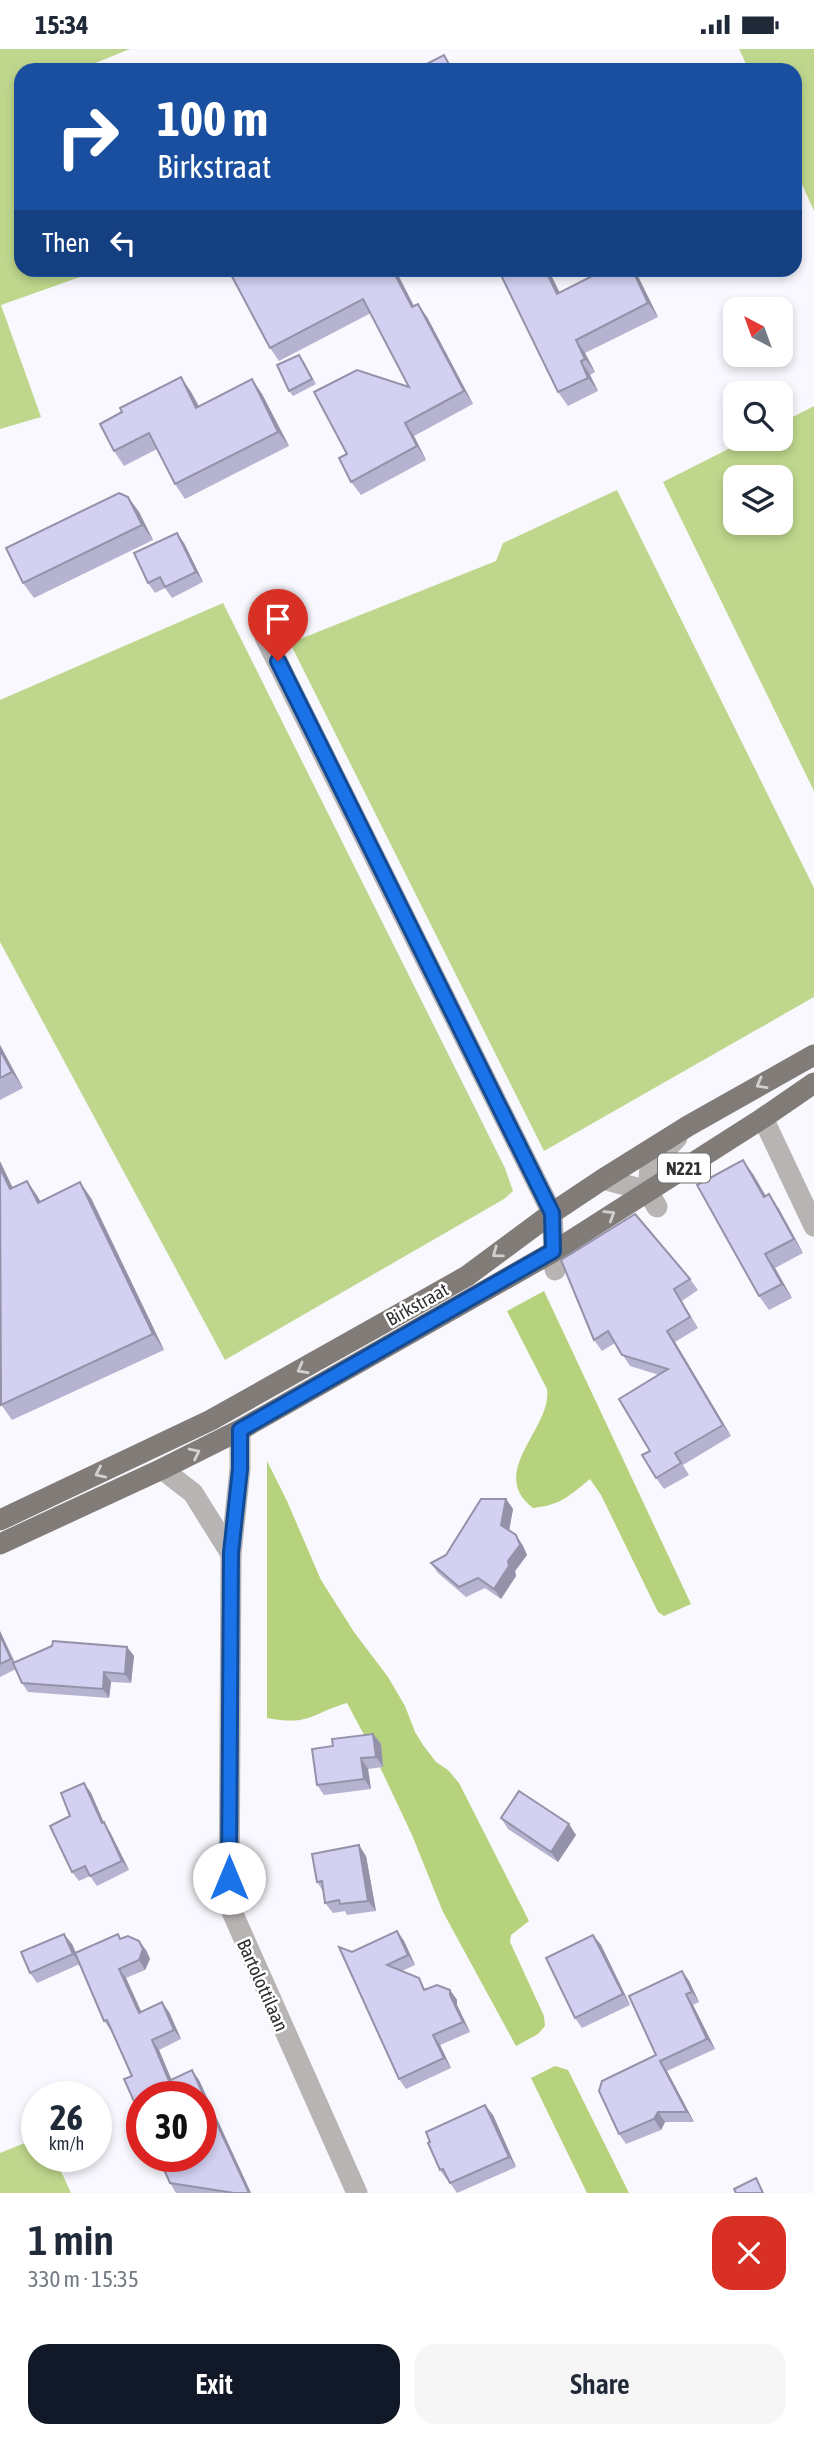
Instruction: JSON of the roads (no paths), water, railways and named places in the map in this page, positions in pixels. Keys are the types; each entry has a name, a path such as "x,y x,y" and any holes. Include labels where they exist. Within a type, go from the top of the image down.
{"main road":[{"name":"Birkstraat","path":"0,1520 211,1420 467,1276 603,1179 688,1126 814,1055"},
{"name":"Birkstraat","path":"0,1544 240,1430 554,1261 652,1199 814,1083"}],"street":[{"path":"265,637 552,1213 554,1261"},
{"path":"763,1118 814,1226"},
{"path":"603,1179 652,1199 650,1165 688,1126"},
{"name":"Bartolottilaan","path":"240,1430 240,1469 231,1553 229,1905 357,2193"},
{"path":"162,1469 193,1493 231,1553"}]}
